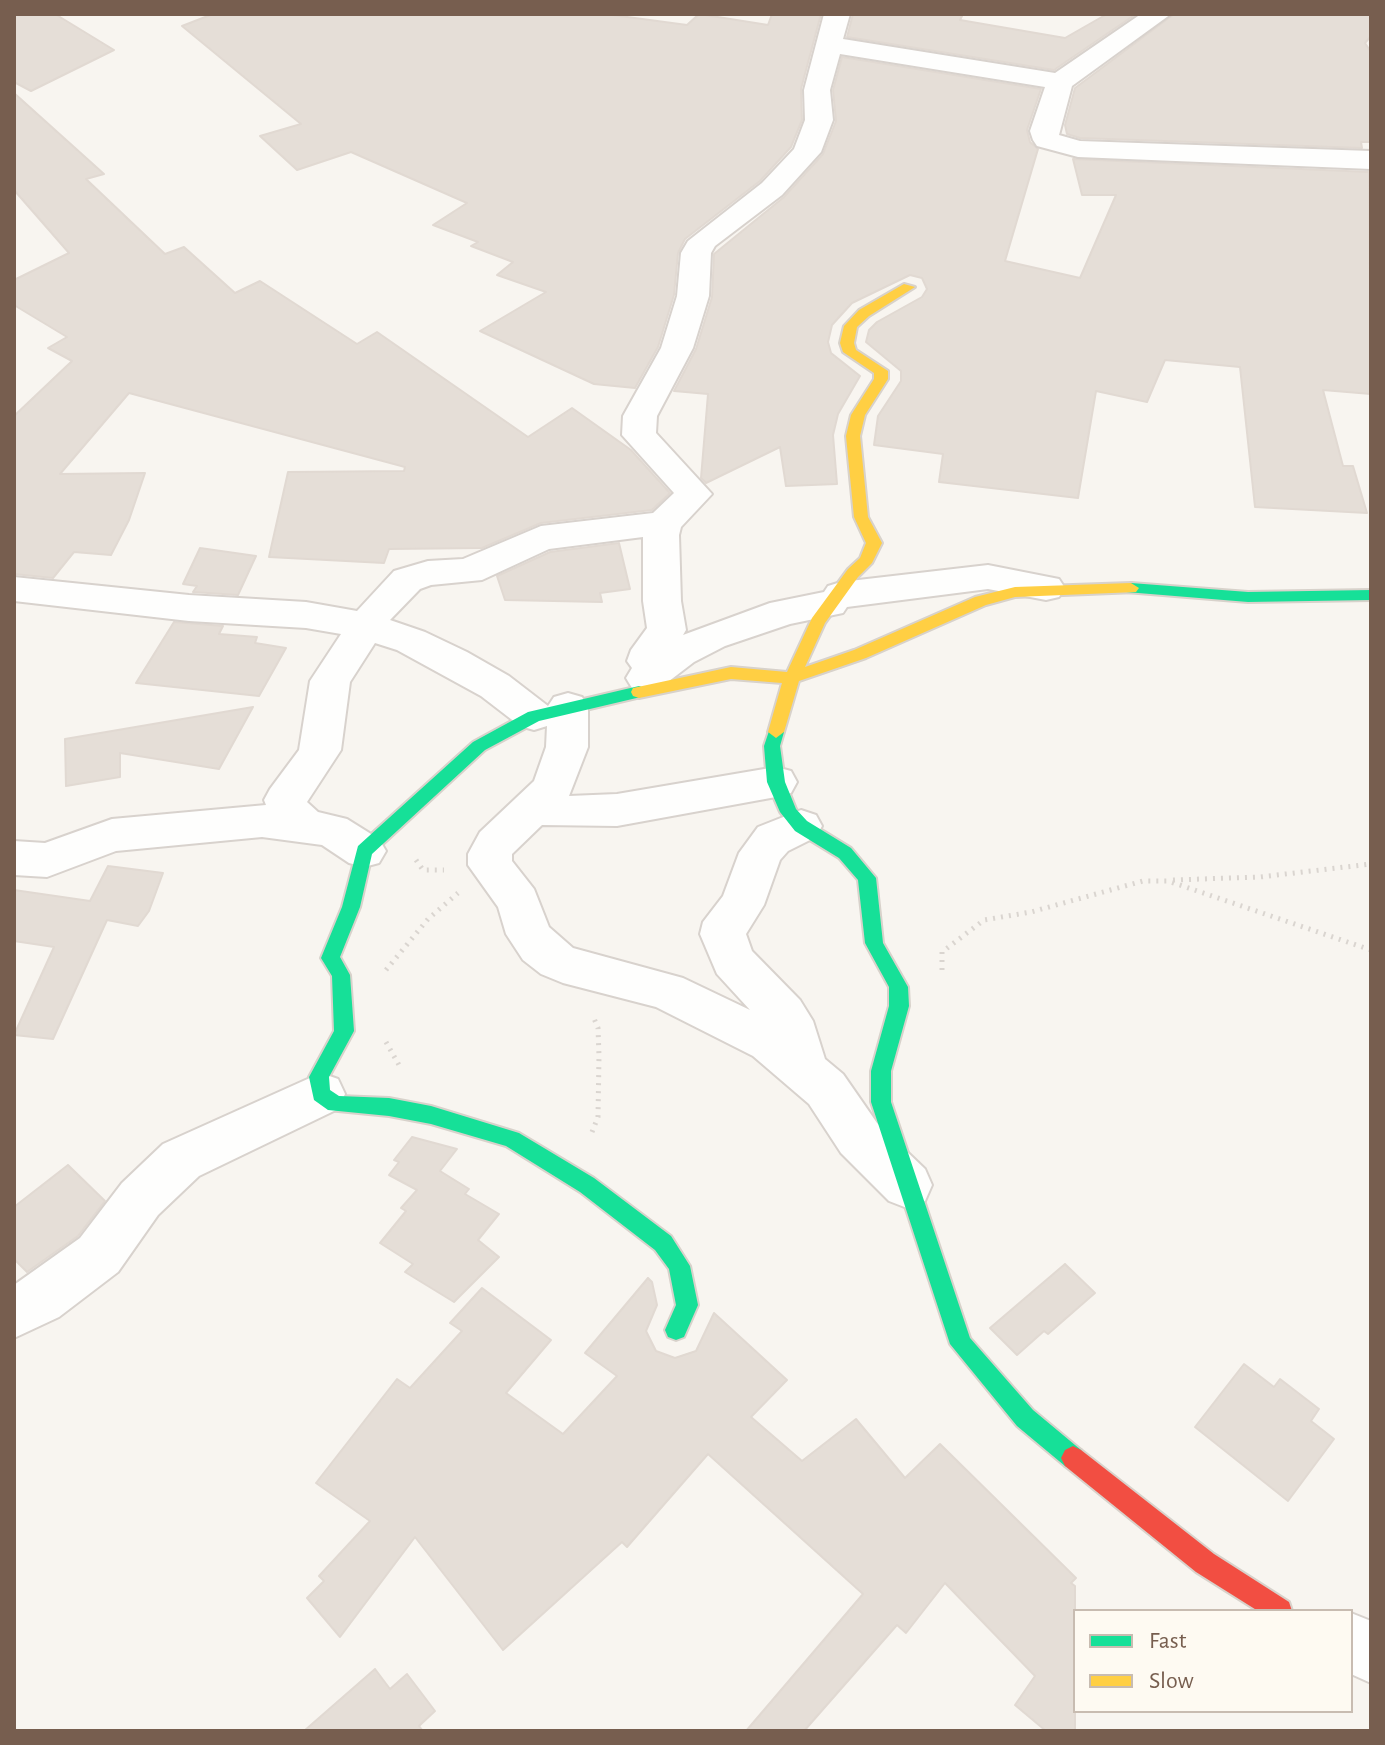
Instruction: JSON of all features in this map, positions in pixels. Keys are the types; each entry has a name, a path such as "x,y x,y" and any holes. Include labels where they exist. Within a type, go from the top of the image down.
{"street":[{"path":"1158,14 1060,82 1044,131 1047,140 1078,149 1371,160"},
{"path":"305,826 288,809 285,800 312,766 324,731 330,681 366,626 407,580 428,573 469,571 541,538 664,523 694,494 639,435 640,416 677,348 693,296 696,253 703,241 772,189 807,152 819,120 817,90 833,29 1060,82"},
{"path":"909,287 864,313 851,326 847,343 850,352 881,371 881,379 858,415 853,436 861,517 874,543 873,551 853,573 792,678 772,746 776,782 789,812 801,826 845,853 867,878 867,903 874,943 898,987 899,1006 881,1071 881,1102 961,1344 1025,1418 1205,1563 1277,1609"},
{"path":"642,682 651,650 667,630 662,601 664,523"},
{"path":"642,682 680,653 748,622 836,600 988,577 1046,588"},
{"path":"676,1330 687,1305 679,1266 663,1243 561,1169 512,1139 431,1115 389,1107 335,1104 321,1094 319,1077 344,1031 343,985 330,958 351,907 364,851 479,746 551,712 642,682 731,673 792,678 860,654 981,601 1046,588 1118,587 1248,597 1371,595"},
{"path":"14,589 189,608 306,615 366,626 411,641 551,712"},
{"path":"551,712 562,767 552,789 495,844 490,865 511,889 529,934 539,947 579,970 639,983 701,1005 770,1042 802,1065 826,1089 859,1138 907,1185"},
{"path":"533,808 617,810 776,782"},
{"path":"14,858 47,860 92,840 136,832 262,821 332,830 364,851"},
{"path":"801,826 773,839 761,853 742,905 726,922 723,934 733,961 773,1000 796,1035 802,1065"},
{"path":"14,1313 40,1299 99,1255 140,1199 181,1160 321,1094"}],"path":[{"path":"418,851 416,860 423,870 449,870"},
{"path":"942,981 942,952 984,920 1031,912 1143,881 1260,877 1371,864"},
{"path":"1168,881 1371,950"},
{"path":"344,1031 363,1001 428,919 464,888"},
{"path":"561,1169 589,1138 598,1117 598,1028 583,996 579,970"},
{"path":"363,1001 431,1115"}],"building":[{"path":"14,14 55,14 114,50 31,91 14,82"},
{"path":"213,14 605,14 687,25 699,14 768,25 772,14 821,14 801,89 802,120 791,147 760,181 685,239 678,253 674,295 658,347 635,388 594,384 480,331 546,292 497,275 513,262 471,246 478,242 433,225 467,203 351,152 297,170 260,136 301,124 182,26"},
{"path":"853,14 963,14 960,20 1065,38 1107,14 1136,14 1054,70 847,37"},
{"path":"1174,14 1371,14 1371,36 1365,43 1371,52 1371,142 1361,142 1362,148 1080,138 1067,134 1065,125 1075,88"},
{"path":"842,57 1041,89 1027,130 1030,142 1038,149 1005,261 1080,278 1116,195 1082,195 1073,159 1369,172 1371,394 1323,390 1343,466 1353,466 1367,513 1255,507 1240,367 1165,360 1147,402 1096,391 1078,498 939,482 943,454 874,445 878,416 901,381 901,371 866,342 869,330 877,322 922,297 927,289 922,278 910,275 852,303 832,325 828,342 831,353 860,376 838,414 833,435 837,484 786,486 780,447 706,483 701,478 708,394 674,391 696,349 712,297 714,254 784,197 823,154 836,121 833,90"},
{"path":"14,93 104,174 86,179 165,254 184,247 235,293 260,281 357,344 377,332 528,437 572,408 631,450 670,493 652,510 541,523 482,548 389,549 384,563 269,557 288,472 404,471 405,467 129,393 60,474 145,473 129,520 111,555 74,552 53,578 14,574 14,416 72,361 48,348 67,337 14,305 14,280 69,253 14,190"},
{"path":"619,543 630,589 600,593 602,602 505,600 497,576 550,552"},
{"path":"200,548 256,556 238,595 193,592 197,586 183,584"},
{"path":"174,622 223,626 219,634 257,637 255,643 286,648 259,696 136,683"},
{"path":"253,707 219,769 120,753 120,777 66,786 65,739"},
{"path":"108,866 163,873 149,911 138,926 107,920 53,1039 14,1035 54,947 14,941 14,890 90,901"},
{"path":"412,1137 457,1149 440,1171 469,1189 465,1194 499,1214 478,1240 499,1257 454,1302 405,1272 413,1264 380,1243 406,1211 401,1208 417,1190 389,1175 399,1162 394,1160"},
{"path":"68,1165 105,1201 78,1236 27,1272 14,1259 14,1207"},
{"path":"1065,1264 1095,1293 1048,1334 1044,1331 1017,1355 990,1328"},
{"path":"648,1278 652,1282 657,1305 646,1331 656,1351 675,1358 696,1351 714,1313 787,1380 751,1417 802,1461 856,1419 905,1478 940,1444 1076,1578 1071,1583 1075,1586 1075,1731 1046,1731 1015,1705 1035,1676 945,1583 906,1633 897,1625 804,1731 746,1731 863,1594 708,1454 627,1547 622,1542 503,1650 415,1537 340,1637 307,1598 324,1581 319,1576 370,1521 316,1483 397,1379 410,1388 462,1331 450,1323 482,1288 551,1340 506,1393 563,1434 617,1376 585,1353"},
{"path":"1244,1364 1274,1387 1280,1379 1319,1409 1311,1421 1334,1439 1288,1501 1195,1427"},
{"path":"375,1669 390,1689 407,1674 435,1711 419,1726 423,1731 304,1731"}],"traffic: fast":[{"path":"1131,588 1248,597 1371,595"},
{"path":"639,692 534,716 479,746 364,851 351,907 330,958 341,975 344,1031 319,1077 321,1094 335,1104 389,1107 431,1115 512,1139 587,1185 663,1243 679,1266 687,1305 676,1330"},
{"path":"776,732 772,746 776,782 789,812 801,826 845,853 867,878 874,943 898,987 899,1006 881,1071 881,1102 961,1344 1025,1418 1073,1458"}],"traffic: slow":[{"path":"776,732 792,678 818,622 853,573 867,560 874,543 861,517 853,436 858,415 881,379 881,371 850,352 847,343 851,326 864,313 909,287"},
{"path":"639,692 731,673 792,678 860,654 981,601 1015,592 1131,588"}],"traffic: jam":[{"path":"1073,1458 1205,1563 1277,1609"}]}
